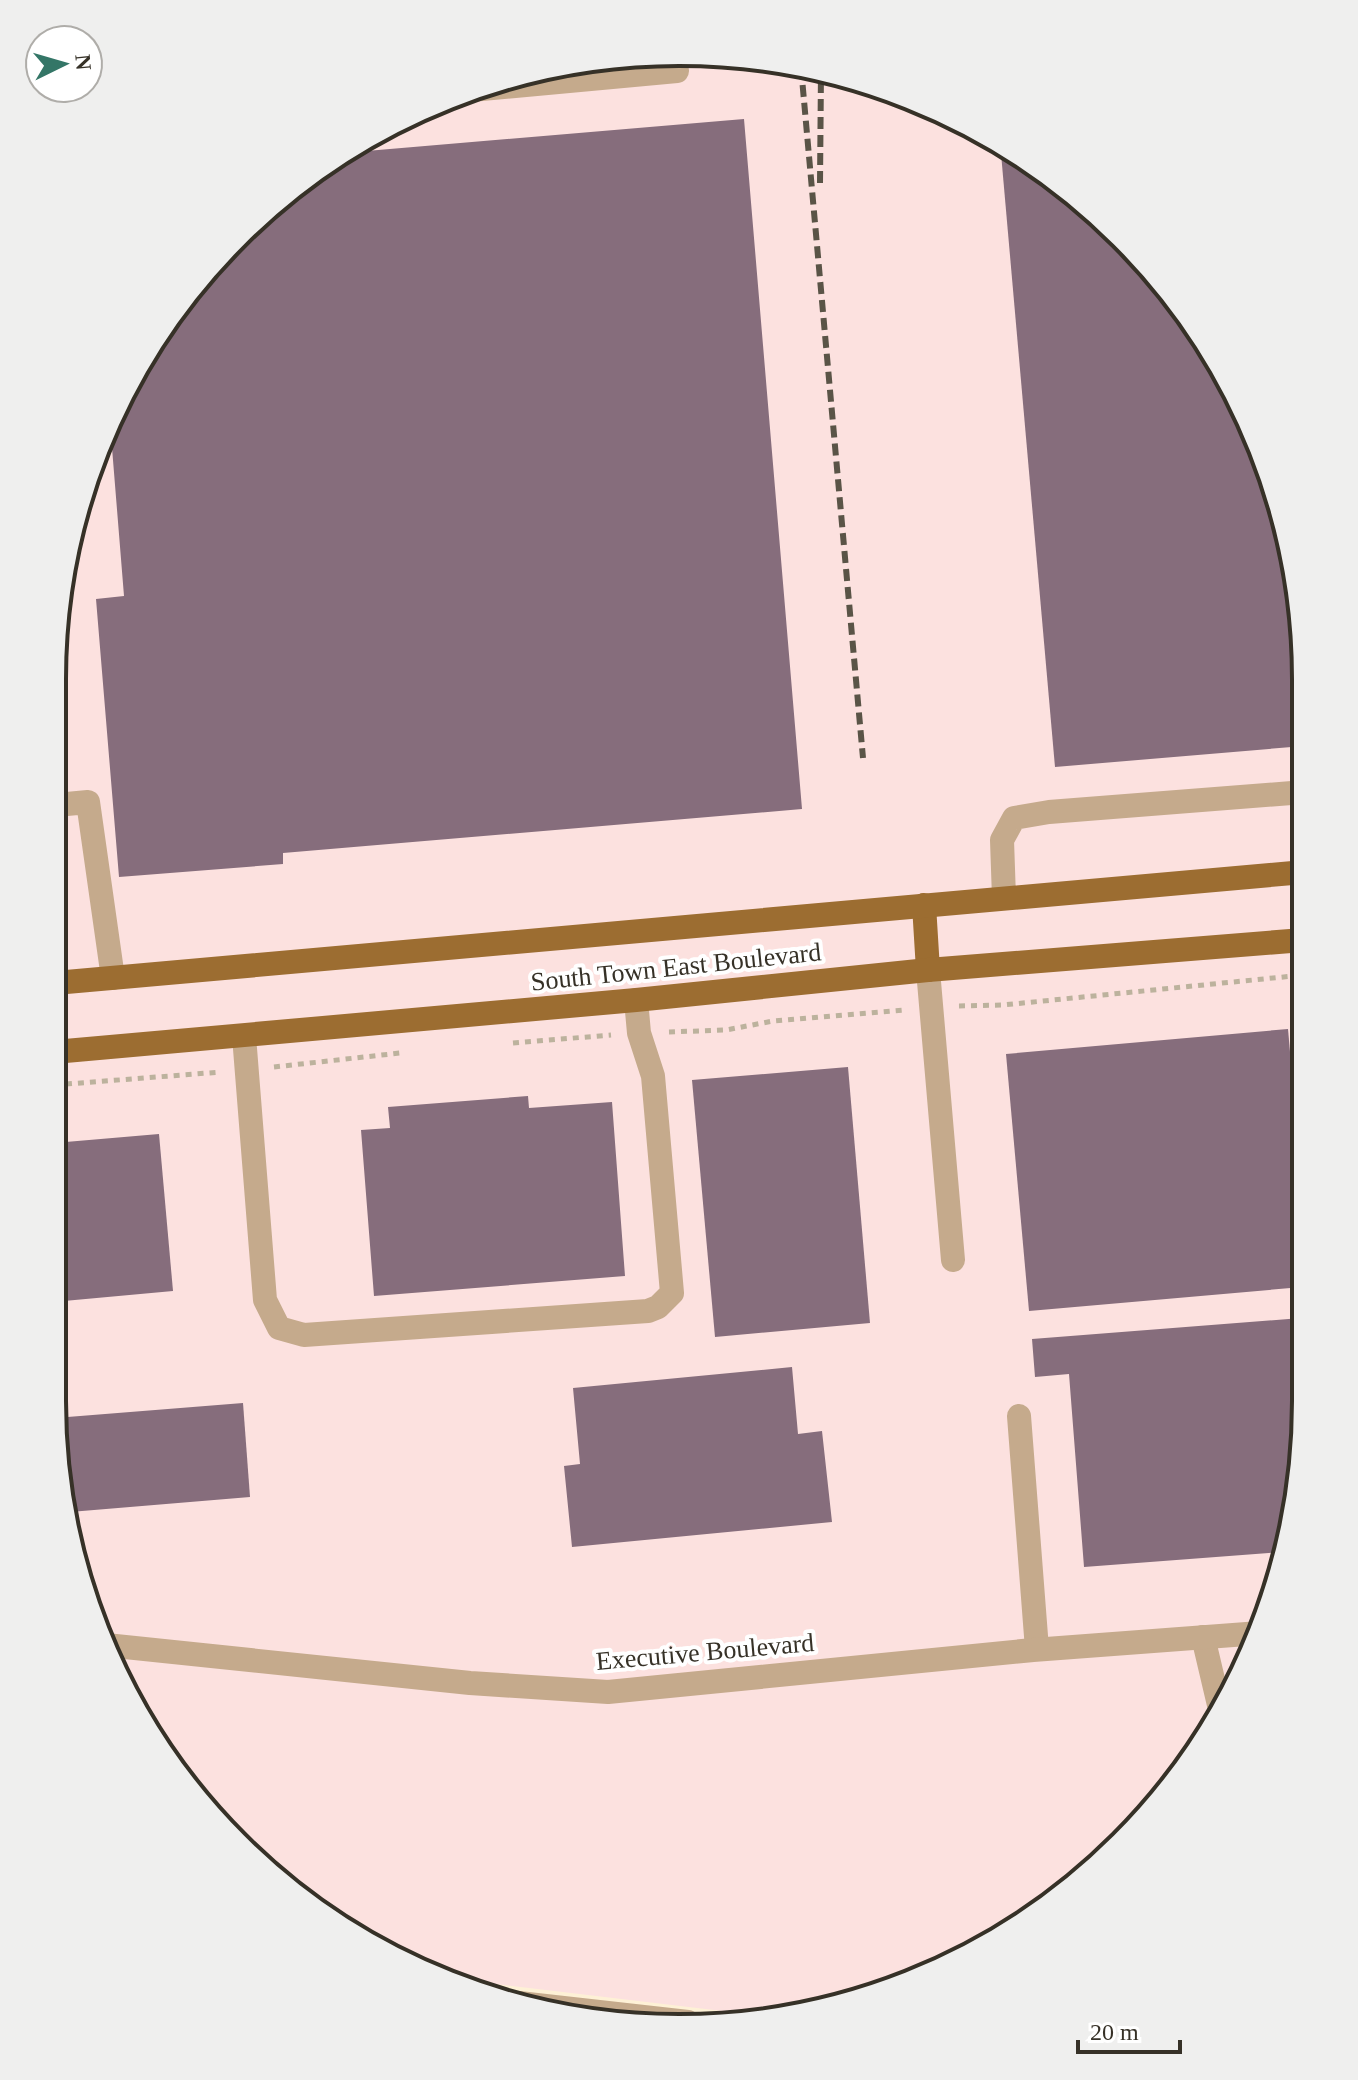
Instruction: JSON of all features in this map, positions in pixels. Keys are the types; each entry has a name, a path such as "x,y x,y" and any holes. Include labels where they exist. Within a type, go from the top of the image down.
{"main road":[{"name":"South Town East Boulevard","path":"66,982 1292,873"},
{"path":"924,905 928,970"},
{"name":"South Town East Boulevard","path":"66,1051 636,1000 928,970 1292,941"}],"street":[{"path":"531,84 677,71"},
{"path":"1004,898 1002,840 1014,818 1049,812 1292,793"},
{"path":"66,804 88,802 113,978"},
{"path":"928,970 953,1260"},
{"path":"244,1036 265,1300 279,1328 304,1335 635,1312 658,1307 672,1293 653,1076 639,1033 636,1000"},
{"path":"1019,1416 1037,1649"},
{"name":"Executive Boulevard","path":"118,1646 470,1683 608,1692 1037,1649 1246,1634"},
{"path":"1203,1637 1217,1695"}],"path":[{"path":"504,1044 639,1033 726,1030 773,1021 1003,1005 1292,976"},
{"path":"66,1084 246,1070 408,1052"}],"shaded area":[{"path":"639,67 719,67 759,71 838,87 876,99 950,129 986,148 1020,169 1083,218 1140,275 1165,306 1189,338 1229,408 1271,520 1287,599 1291,639 1291,1441 1287,1481 1271,1560 1245,1636 1210,1708 1189,1742 1140,1805 1083,1862 1020,1911 950,1951 876,1981 799,2002 730,2012 482,1981 408,1951 372,1932 338,1911 275,1862 218,1805 193,1774 169,1742 129,1672 87,1560 71,1481 67,1441 67,639 71,599 87,520 113,444 148,372 169,338 218,275 275,218 338,169 408,129 482,99 559,78"}],"building":[{"path":"744,119 802,809 283,853 283,864 119,877 96,599 124,596 112,447 148,372 169,338 218,275 275,218 338,169 368,151"},
{"path":"1001,157 1083,218 1140,275 1189,338 1229,408 1259,482 1280,559 1291,639 1292,747 1055,767"},
{"path":"1288,1029 1292,1074 1292,1288 1029,1311 1006,1054"},
{"path":"848,1067 870,1323 715,1337 692,1080"},
{"path":"528,1096 529,1108 612,1102 625,1276 374,1296 361,1130 390,1128 388,1107"},
{"path":"159,1134 173,1291 66,1301 66,1142"},
{"path":"1292,1319 1291,1441 1287,1481 1273,1553 1084,1567 1069,1374 1035,1377 1032,1339"},
{"path":"792,1367 798,1434 822,1431 832,1522 572,1547 564,1466 580,1464 573,1388"},
{"path":"243,1403 250,1497 76,1511 66,1417"}],"railway":[{"path":"802,79 863,758"},
{"path":"820,183 821,83"}]}
